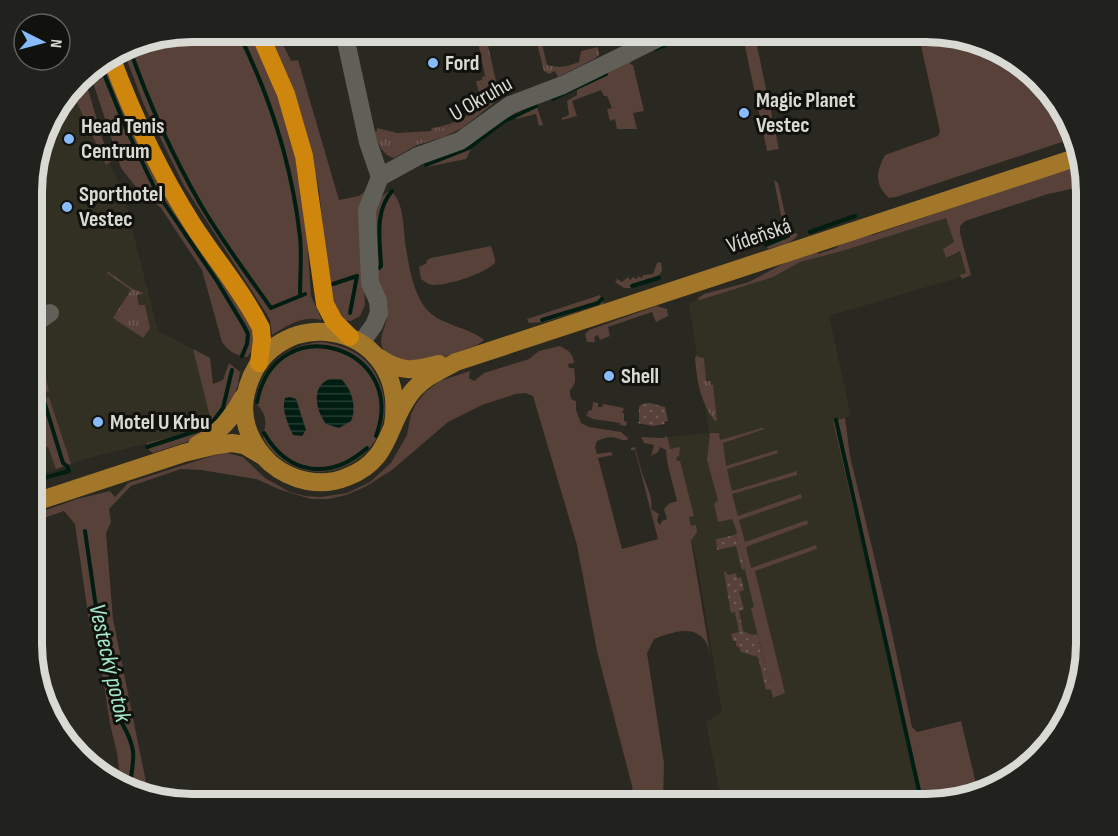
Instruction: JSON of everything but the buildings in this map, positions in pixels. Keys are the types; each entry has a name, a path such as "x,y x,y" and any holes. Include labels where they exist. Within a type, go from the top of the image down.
{"highway":[{"path":"263,42 286,94 304,156 325,304 334,321 355,340"},
{"path":"114,64 141,129 167,182 258,322 262,340 259,363"}],"main road":[{"name":"Vídeňská","path":"184,453 222,428 234,414 259,363 273,348 300,334 325,332 355,340 376,357 396,368 408,371 456,362 1072,159"},
{"name":"Vídeňská","path":"376,357 388,375 394,391 396,407 393,425"},
{"name":"Vídeňská","path":"42,500 184,453 232,443 244,445 279,470 298,479 318,482 338,480 358,472 371,462 381,451 404,403 417,387 429,376 456,362"},
{"name":"Vídeňská","path":"247,391 244,405 246,426 251,439 265,458"}],"street":[{"path":"346,42 368,142 380,177 369,205 367,217 370,283 378,301 379,313 374,325 355,340"},
{"name":"U Okruhu","path":"380,177 418,156 460,141 510,105 563,85 651,42"},
{"path":"42,319 50,313"}],"shaded area":[{"path":"78,95 123,192 158,331 210,358 212,384 221,409 208,424 181,435 88,458 42,474 43,173 50,144 62,117"},
{"path":"948,214 967,275 829,316 851,416 833,421 920,794 720,794 706,722 722,712 697,563 666,437 709,433 689,303 748,283 781,265"},
{"path":"330,379 341,379 352,399 354,410 351,421 339,428 326,424 317,405 317,392 324,382"},
{"path":"285,398 296,399 306,430 302,436 293,435 286,416 284,402"}],"green space":[{"path":"256,42 291,132 306,222 311,296 322,320 302,320 272,335 270,320 184,186 144,105 126,58 144,50 173,43"},
{"path":"273,42 282,42 291,61 298,60 339,200 359,196 368,189 362,237 365,305 360,316 351,321 344,320 331,305 319,190 307,135 293,88"},
{"path":"478,42 487,42 498,90 498,100 462,128 444,137 417,145 394,158 381,148 373,132 377,131 377,128 397,133 431,131 432,128 441,129 461,121 489,100 489,98 484,99 483,92 487,91 488,96 492,94 489,80 486,81"},
{"path":"537,42 541,42 547,65 559,67 579,62 581,51 598,47 599,55 594,59 558,77 555,71 549,74 544,71"},
{"path":"744,42 756,42 779,149 767,151"},
{"path":"920,42 935,42 974,50 1009,67 1032,86 1045,101 1066,141 889,198 881,188 878,178 885,155 938,136 940,131"},
{"path":"632,60 630,64 633,65 644,111 633,113 637,129 617,129 615,119 610,121 607,109 612,108 607,96 604,96 601,90 572,101 577,116 562,120 569,115 567,101 577,95 577,90 553,101 552,96"},
{"path":"111,65 254,328 253,350 247,357 233,352 222,342 202,270 161,208 135,186 121,168 92,80"},
{"path":"485,76 486,80 489,79 492,94 488,96 487,92 483,93 489,100 461,121 441,129 439,127 464,117 475,108 479,96 476,81 482,80"},
{"path":"86,86 111,162 106,165 75,98"},
{"path":"533,103 537,107 543,125 539,126 536,114 516,119 515,116 503,122 473,145 466,159 427,167 424,161 500,118"},
{"path":"1074,168 1076,188 1048,194 965,221 960,226 971,275 962,279 960,275 966,273 960,251 946,258 943,249 954,242 946,218 800,262 773,277 697,299 704,294 749,282 798,256 805,257 805,254 817,252 818,254 853,240 1059,171"},
{"path":"774,180 778,183 789,231 798,234 781,246 768,249 763,241 765,238 784,231"},
{"path":"391,191 396,196 401,210 410,270 420,300 437,318 484,340 477,345 446,357 414,363 393,357 382,347 387,312 377,278 375,218 379,201"},
{"path":"491,246 495,263 483,271 440,285 430,284 421,279 419,267 431,258"},
{"path":"661,262 662,271 659,275 632,284 633,288 624,288 615,282 616,278 622,282 628,277 630,280 633,277 637,279 638,276 642,278 643,275 653,274 657,263"},
{"path":"107,271 134,290 142,292 143,294 137,295 139,305 145,305 150,328 143,338 113,318 131,290"},
{"path":"600,295 604,304 545,322 529,323 527,319"},
{"path":"656,306 667,309 668,316 656,322 652,312 608,327 610,336 600,340 598,335 594,337 595,342 587,342 585,334 589,330"},
{"path":"322,342 347,349 361,357 373,369 384,401 383,423 374,443 359,458 340,468 319,472 297,467 273,452 263,437 265,419 255,402 263,378 277,359 297,347"},
{"path":"560,346 570,352 573,357 574,363 568,364 569,368 574,368 575,377 570,394 571,399 576,401 576,410 581,423 589,427 621,432 629,439 606,438 597,441 595,447 597,454 611,452 613,455 598,458 622,549 658,539 635,450 631,448 635,447 651,498 651,509 659,514 657,521 660,525 667,519 664,509 670,503 677,501 666,450 660,447 658,452 651,456 654,445 644,443 641,437 663,438 667,436 670,449 680,447 679,456 676,457 677,461 680,461 694,516 689,517 691,526 696,525 697,532 691,541 711,660 706,642 701,636 688,631 674,632 654,639 647,653 664,763 663,794 633,794 597,651 577,545 533,396 525,393 482,405 448,422 392,470 365,487 346,495 329,499 311,499 281,490 256,479 181,469 131,486 109,509 111,522 106,533 113,619 147,787 120,775 99,652 89,621 75,524 64,511 42,519 42,511 77,499 110,491 115,497 128,483 224,452 243,457 265,478 290,492 321,497 347,493 370,482 391,463 407,435 411,414 425,392 440,381 470,371 469,378 474,381 484,373 529,359 539,351"},
{"path":"193,349 210,358 213,384 223,380 229,363 240,372 238,385 228,412 196,439 153,453 146,443 181,435 211,421"},
{"path":"697,355 704,358 706,381 710,381 713,385 717,421 705,406 700,390 695,358"},
{"path":"42,362 49,391 42,393"},
{"path":"49,397 71,464 56,469 48,447 42,448 42,400"},
{"path":"593,402 598,403 598,407 602,407 603,404 624,408 622,413 624,413 624,421 627,422 626,426 587,416 586,412 588,415 588,411 592,410"},
{"path":"650,403 665,407 668,421 664,422 665,424 653,426 637,423 639,422 639,407"},
{"path":"845,418 850,456 912,727 917,732 961,721 976,785 974,786 945,793 920,794 833,421"},
{"path":"765,429 723,443 726,466 777,450 778,453 727,469 732,491 797,471 797,475 732,494 738,516 801,494 802,498 739,520 745,542 807,520 808,524 746,547 751,568 816,545 817,549 755,571 785,693 773,698 751,608 754,607 744,566 746,565 735,535 737,532 732,519 718,522 714,504 718,500 707,460 710,433 719,433 720,440"},
{"path":"735,535 746,565 742,570 736,546 717,550 716,539"},
{"path":"725,571 728,575 736,573 737,578 741,577 744,590 739,592 744,609 739,611 743,631 752,635 757,634 771,689 766,690 758,657 741,652 736,646 736,641 733,641 731,634 739,632 735,612 731,613"}],"waterway":[{"path":"243,42 270,106 285,157 300,237 300,296"},
{"path":"656,49 673,42"},
{"path":"132,55 152,108 190,186 226,244 271,308 305,294"},
{"path":"103,71 126,128 156,191 217,281 248,334 242,356"},
{"path":"553,99 606,74"},
{"path":"426,165 469,148 503,122 536,106"},
{"path":"379,268 381,266 380,217 386,199 392,191"},
{"path":"810,232 855,216"},
{"path":"766,245 788,236"},
{"path":"333,284 357,276 350,313"},
{"path":"632,286 659,278"},
{"path":"542,320 598,303 602,299"},
{"path":"257,402 269,372 288,354 312,347 336,349 358,361 374,380 381,405 376,436"},
{"path":"147,447 209,427 223,408 232,370"},
{"name":"Vestecký potok","path":"42,394 63,463 69,471 42,478"},
{"path":"836,420 920,794"},
{"path":"264,433 286,458 311,469 325,469 339,465 367,448"},
{"name":"Vestecký potok","path":"85,531 100,635 110,663 112,693 119,718 133,751 131,780"}],"place":[{"name":"Ford","path":"433,63"},
{"name":"Magic Planet Vestec","path":"744,113"},
{"name":"Head Tenis Centrum","path":"69,139"},
{"name":"Sporthotel Vestec","path":"67,207"},
{"name":"Shell","path":"609,376"},
{"name":"Motel U Krbu","path":"98,422"}]}
